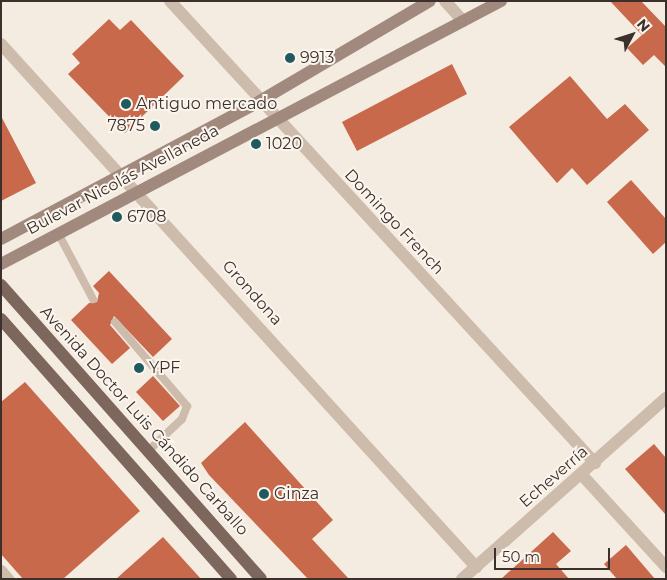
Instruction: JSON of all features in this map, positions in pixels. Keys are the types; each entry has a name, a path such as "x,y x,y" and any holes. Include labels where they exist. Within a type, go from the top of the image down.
{"main road":[{"name":"Bulevar Nicolás Avellaneda","path":"1,239 260,101 430,1"},
{"name":"Bulevar Nicolás Avellaneda","path":"1,264 136,189 501,1"},
{"name":"Avenida Doctor Luis Cándido Carballo","path":"1,285 262,579"},
{"path":"1,319 231,579"}],"street":[{"name":"Domingo French","path":"170,1 275,118 595,463"},
{"path":"445,1 463,21"},
{"name":"Grondona","path":"1,44 120,175 136,189 476,567"},
{"name":"Echeverría","path":"462,579 666,398"},
{"path":"582,474 666,567"}],"lane":[{"path":"58,233 94,299"},
{"path":"115,322 187,406 182,418 148,451"}],"building":[{"path":"610,1 641,1 666,27 666,67 654,55 643,65 627,48 642,35"},
{"name":"Antiguo mercado","path":"109,19 120,30 131,20 184,76 125,133 68,74 80,63 72,54"},
{"path":"452,64 467,94 357,151 342,122"},
{"path":"570,76 607,119 625,104 649,130 587,185 572,168 557,183 509,127"},
{"path":"1,116 36,183 1,201"},
{"path":"631,180 666,219 666,242 653,254 607,202"},
{"path":"109,271 172,339 153,357 114,316 110,325 130,348 112,364 71,320 89,303 97,302 99,293 93,286"},
{"path":"153,376 180,406 163,421 136,392"},
{"path":"25,382 140,511 63,579 23,579 1,554 1,402"},
{"name":"Ginza","path":"245,422 333,520 312,539 349,579 308,579 209,475 201,463"},
{"path":"654,444 666,458 666,515 625,469"},
{"path":"553,532 571,551 556,564 569,579 501,579"},
{"path":"163,537 201,579 116,579"},
{"path":"626,545 655,579 617,579 604,564"}],"place":[{"name":"9913","path":"290,58"},
{"name":"Antiguo mercado","path":"126,104"},
{"name":"7875","path":"155,126"},
{"name":"1020","path":"256,144"},
{"name":"6708","path":"117,217"},
{"name":"YPF","path":"139,368"},
{"name":"Ginza","path":"264,494"}]}
